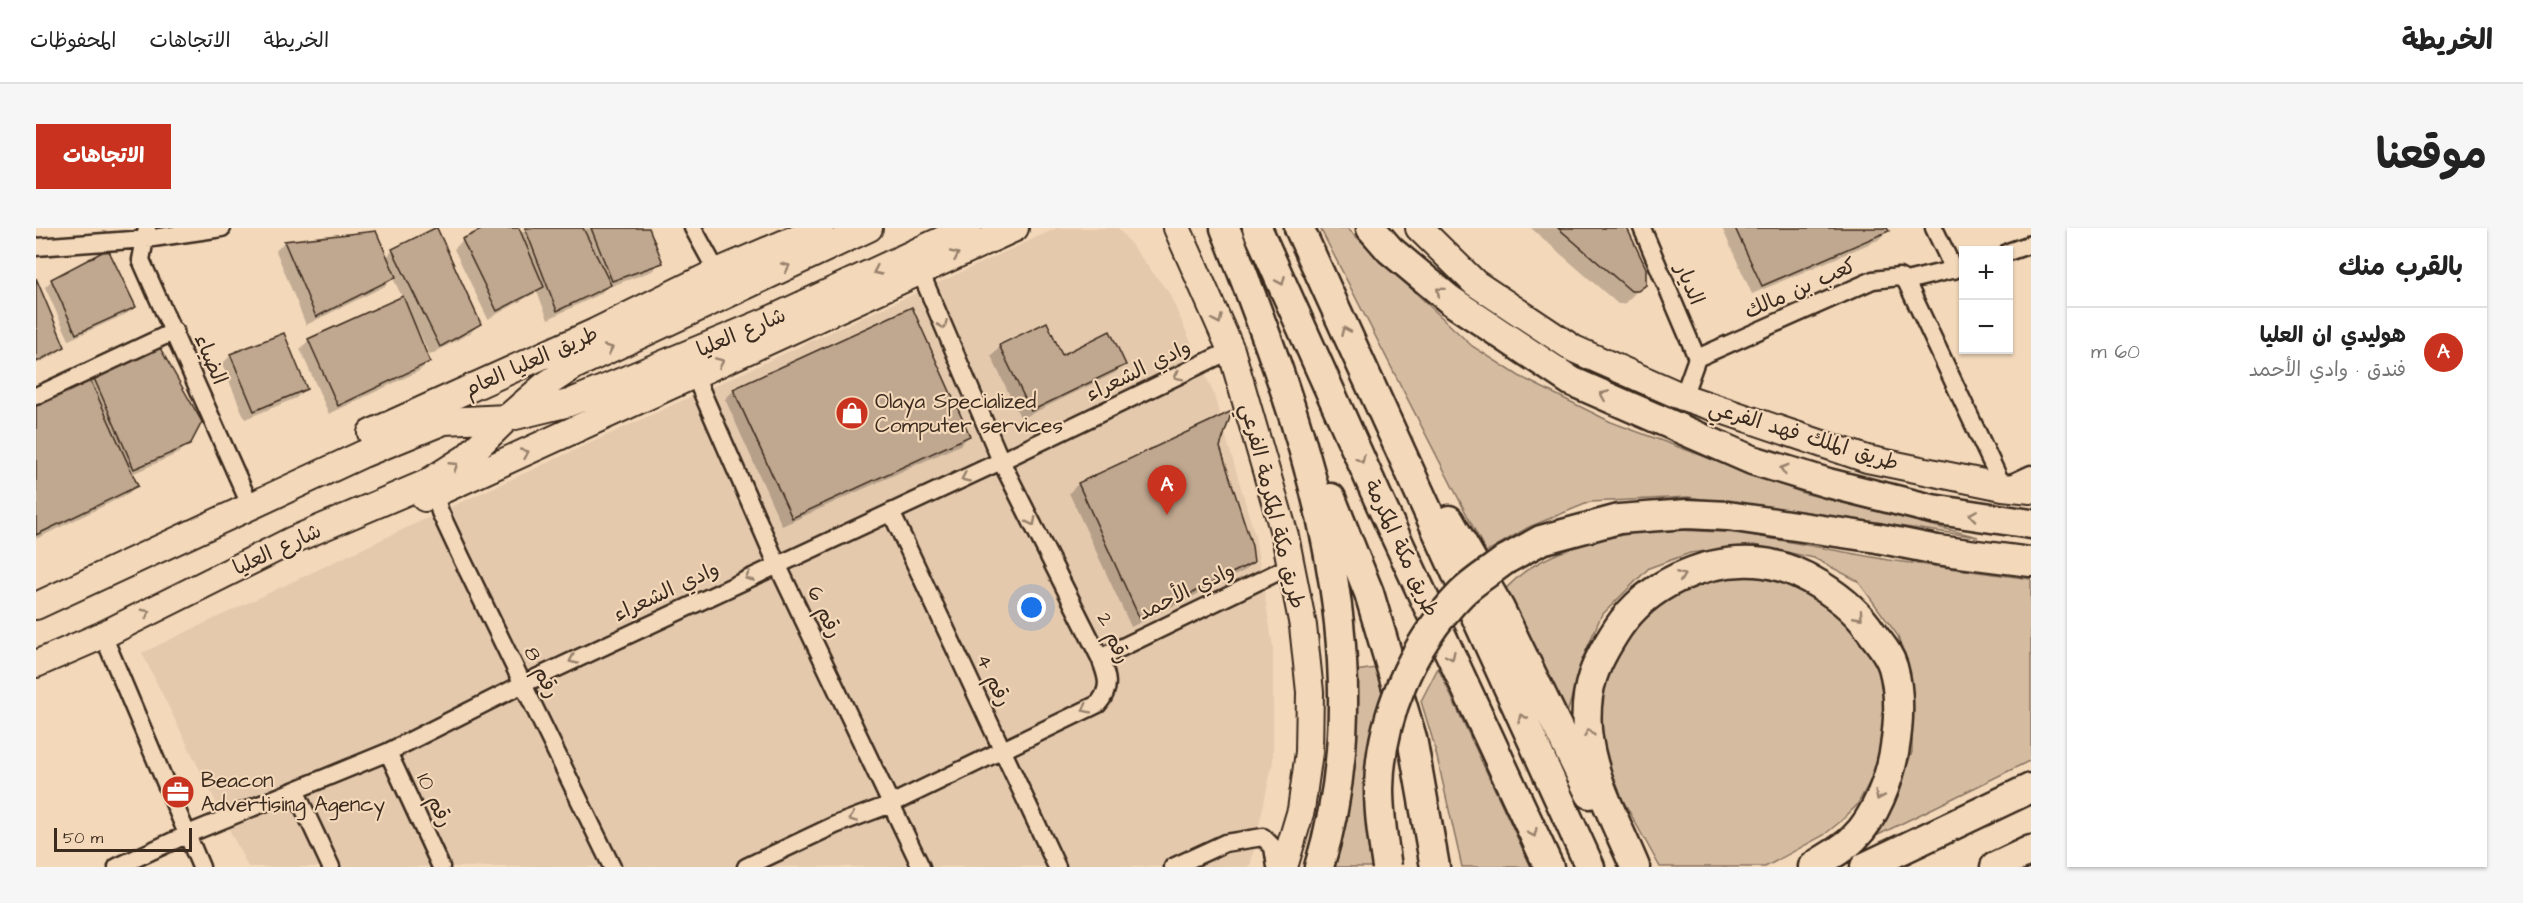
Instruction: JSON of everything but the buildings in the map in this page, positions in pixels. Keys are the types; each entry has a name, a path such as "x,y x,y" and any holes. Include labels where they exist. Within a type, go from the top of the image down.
{"highway":[{"path":"1225,228 1369,593 1412,738 1436,867"},
{"name":"طريق مكة المكرمة","path":"1257,228 1381,505 1549,867"},
{"name":"طريق مكة المكرمة","path":"1299,228 1590,867"},
{"path":"1371,228 1390,250 1450,300 1571,381 1752,459 1828,483 1932,509 2031,524"},
{"path":"1264,327 1315,492 1335,581 1344,727 1339,782 1329,835 1319,867"},
{"path":"1357,358 1500,609 1605,824 1630,867"},
{"path":"1387,867 1380,825 1379,787 1382,757 1400,688 1424,641 1462,593 1505,560 1541,540 1620,519 1687,514 1780,524 1877,538 1937,550 2031,562"},
{"path":"1635,867 1598,777 1587,731 1590,686 1594,668 1624,618 1671,580 1706,567 1757,562 1791,571 1852,608 1886,650 1897,686 1899,705 1896,743 1892,766 1881,794 1870,817 1854,838 1814,867"},
{"path":"1865,867 2031,788"},
{"path":"1995,867 2031,850"}],"main road":[{"name":"طريق العليا العام","path":"251,507 331,451 595,332 717,272 820,228"},
{"name":"شارع العليا","path":"36,664 103,635 293,540 427,483 466,458 544,386 574,366 869,228"},
{"name":"شارع العليا","path":"36,606 363,454 444,421 507,418 569,403 767,321 968,228"},
{"path":"293,540 435,495 693,374 1015,228"},
{"path":"1164,228 1205,291"},
{"name":"طريق مكة المكرمة الفرعي","path":"1177,228 1231,350 1261,448 1292,566 1303,626 1310,692 1309,752 1301,810 1284,867"},
{"path":"1420,229 1475,283 1574,349 1683,397"},
{"name":"طريق الملك فهد الفرعي","path":"1683,397 1867,459 2003,488 2031,490"}],"street":[{"path":"36,247 147,233 222,228"},
{"path":"693,228 717,272"},
{"name":"الديار","path":"1642,228 1697,358"},
{"path":"1934,228 1959,269"},
{"name":"الضياء","path":"147,233 141,260 251,507"},
{"path":"2013,250 2031,244"},
{"name":"كعب بن مالك","path":"1697,358 1873,280 1899,277 1906,281 1959,269"},
{"name":"رقم 2","path":"746,867 835,825 891,804 1098,704 1106,695 1109,681 1100,658 1001,461 920,271"},
{"path":"1906,281 2003,488 2031,474"},
{"path":"36,396 175,332"},
{"name":"وادي الشعراء","path":"117,867 188,834 388,752 523,684 1001,461 1231,350"},
{"path":"1683,397 1697,358"},
{"name":"رقم 6","path":"693,374 777,564 921,867"},
{"name":"رقم 8","path":"435,495 440,512 610,866"},
{"name":"رقم 4","path":"891,512 1057,867"},
{"name":"وادي الأحمد","path":"1100,658 1292,566"},
{"path":"103,635 201,867"},
{"name":"رقم 10","path":"388,752 441,867"},
{"path":"295,790 331,867"},
{"path":"1173,867 1225,843 1263,837 1273,847 1276,867"}],"shaded area":[{"path":"1057,228 1118,228 1169,293 1213,392 1255,536 1273,647 1273,761 1250,867 248,867 142,653 440,512"},
{"path":"1320,228 1347,228 1472,346 1519,376 1611,422 1803,493 1978,537 1688,497 1590,502 1529,527 1486,552"},
{"path":"1655,529 1741,533 1888,560 2031,579 2031,760 1872,838 1900,784 1912,752 1912,692 1898,636 1858,581 1814,558 1754,545 1690,553 1649,568 1601,616 1582,660 1567,714 1504,590 1529,568 1547,558 1577,546"},
{"path":"1733,568 1819,588 1877,655 1888,699 1879,765 1857,805 1841,821 1824,835 1765,867 1660,867 1619,793 1611,773 1599,721 1603,676 1651,601"},
{"path":"1376,668 1385,700 1376,867 1330,867 1347,811 1357,712 1355,671"},
{"path":"1438,668 1531,867 1462,867 1434,744 1421,701"}],"place":[{"name":"Olaya Specialized Computer services","path":"852,413"},
{"name":"هوليدي ان العليا","path":"1167,515"},
{"name":"Beacon Advertising Agency","path":"178,792"}]}
